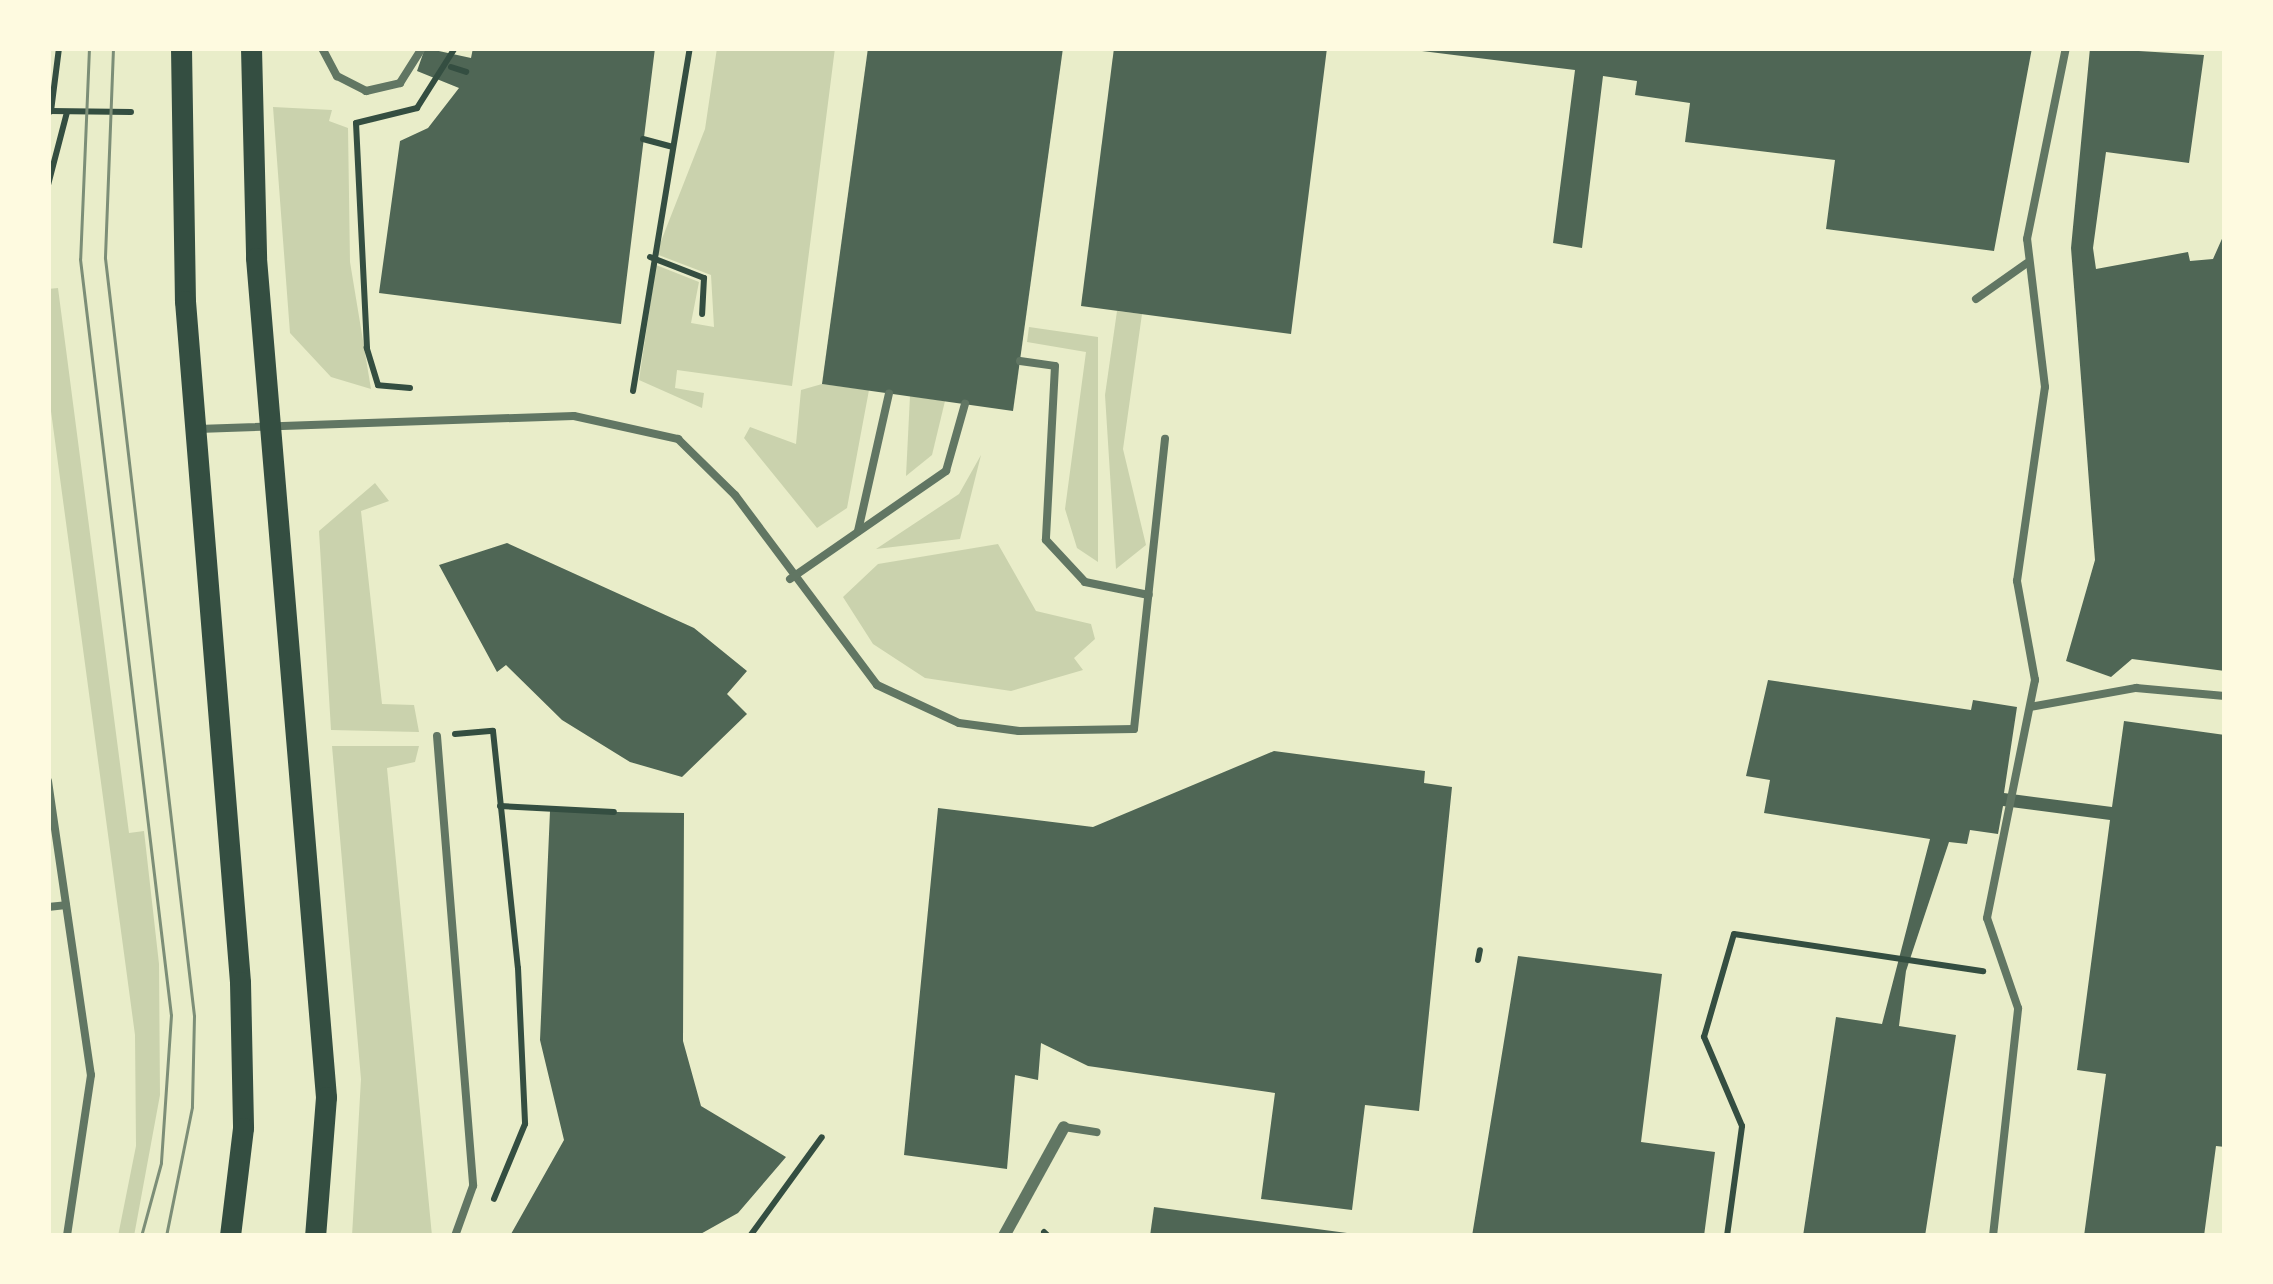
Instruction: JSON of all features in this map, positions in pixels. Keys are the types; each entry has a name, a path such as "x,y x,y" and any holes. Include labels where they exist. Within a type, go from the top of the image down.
{"main road":[{"path":"181,48 177,173 240,982 243,1128 230,1236"},
{"path":"251,48 272,428 326,1097 315,1236"}],"street":[{"path":"1004,1236 1064,1127"}],"lane":[{"path":"322,48 337,76 366,91 400,83 422,48"},
{"path":"1993,1236 2018,1049 2012,975 1988,918 2030,707 2018,581 2045,387 2027,263 2066,48"},
{"path":"1976,299 2027,263"},
{"path":"1020,361 1055,366 1046,539 1085,582 1149,595"},
{"path":"858,531 890,393"},
{"path":"790,579 946,471 965,404"},
{"path":"197,429 627,422 692,453 847,655 915,708 1019,731 1134,729 1165,439"},
{"path":"2030,707 2136,688 2225,697"},
{"path":"437,736 473,1186 454,1236"},
{"path":"48,781 91,1075 67,1236"},
{"path":"48,907 66,905"},
{"path":"1064,1127 1096,1132"}],"path":[{"path":"59,48 51,111 131,112"},
{"path":"410,388 378,385 367,348 356,123 398,121 451,67 455,48"},
{"path":"633,391 650,257 690,48"},
{"path":"451,67 466,73"},
{"path":"48,185 67,112"},
{"path":"644,139 672,147"},
{"path":"650,257 704,278 702,314"},
{"path":"437,736 493,731 527,1086 518,1156 484,1216"},
{"path":"500,806 614,812"},
{"path":"1727,1236 1742,1126 1704,1037 1734,934 2012,975"},
{"path":"1478,960 1480,950"},
{"path":"750,1236 822,1137"}],"green space":[{"path":"717,48 835,48 792,386 677,370 675,388 704,393 702,408 639,380 656,265 699,282 691,323 714,327 711,275 656,254 705,129"},
{"path":"273,107 332,110 329,121 348,128 350,262 371,389 331,377 290,333"},
{"path":"58,288 129,833 144,831 159,964 160,1095 134,1236 118,1236 136,1146 135,1035 48,389 48,289"},
{"path":"1117,311 1142,314 1123,449 1146,545 1116,569 1105,395"},
{"path":"1029,327 1098,337 1098,562 1077,548 1065,509 1086,352 1027,342"},
{"path":"822,384 869,390 847,508 817,528 744,438 750,427 796,444 801,390"},
{"path":"910,396 945,401 932,455 906,476"},
{"path":"981,455 960,539 876,549 959,494"},
{"path":"375,483 389,501 361,511 382,704 414,705 419,732 331,730 319,531"},
{"path":"998,544 1036,611 1091,624 1095,639 1074,658 1083,670 1011,691 925,678 873,644 843,597 878,564"},
{"path":"332,746 419,746 415,762 387,768 432,1236 352,1236 361,1079"}],"building":[{"path":"425,48 471,58 473,48 655,48 621,324 379,293 400,141 428,128 459,88 417,71"},
{"path":"868,48 1063,48 1013,411 822,384"},
{"path":"1114,48 1327,48 1291,334 1081,306"},
{"path":"1398,48 2032,48 1994,251 1826,229 1835,160 1685,142 1690,103 1635,95 1637,81 1603,76 1582,248 1553,243 1575,70"},
{"path":"2090,48 2204,55 2189,163 2106,152 2093,248 2096,269 2188,252 2190,261 2213,259 2225,232 2225,671 2132,659 2111,677 2066,661 2095,560 2071,248"},
{"path":"507,543 694,628 747,671 727,694 747,714 682,777 630,762 562,720 506,665 497,672 439,565"},
{"path":"1768,680 1971,710 1973,700 2017,707 2004,793 2112,807 2124,721 2225,735 2225,1147 2216,1146 2204,1236 2084,1236 2106,1074 2077,1070 2110,820 2003,806 1998,834 1970,830 1967,844 1949,842 1906,971 1899,1026 1956,1035 1925,1236 1803,1236 1836,1017 1882,1024 1930,839 1764,813 1770,780 1746,776"},
{"path":"1274,751 1425,771 1424,783 1452,787 1419,1111 1365,1105 1352,1210 1261,1199 1275,1093 1088,1066 1041,1043 1038,1080 1015,1075 1007,1169 904,1155 938,808 1093,827"},
{"path":"550,811 684,813 683,1041 701,1106 786,1157 738,1213 697,1236 511,1234 564,1140 540,1040"},
{"path":"1518,956 1662,974 1641,1142 1715,1152 1704,1236 1472,1236"},
{"path":"1154,1207 1347,1233 1347,1236 1150,1236"}],"tram line":[{"path":"89,48 80,259 171,1015 161,1163 141,1236"},
{"path":"113,48 105,258 194,1016 192,1107 166,1236"}]}
